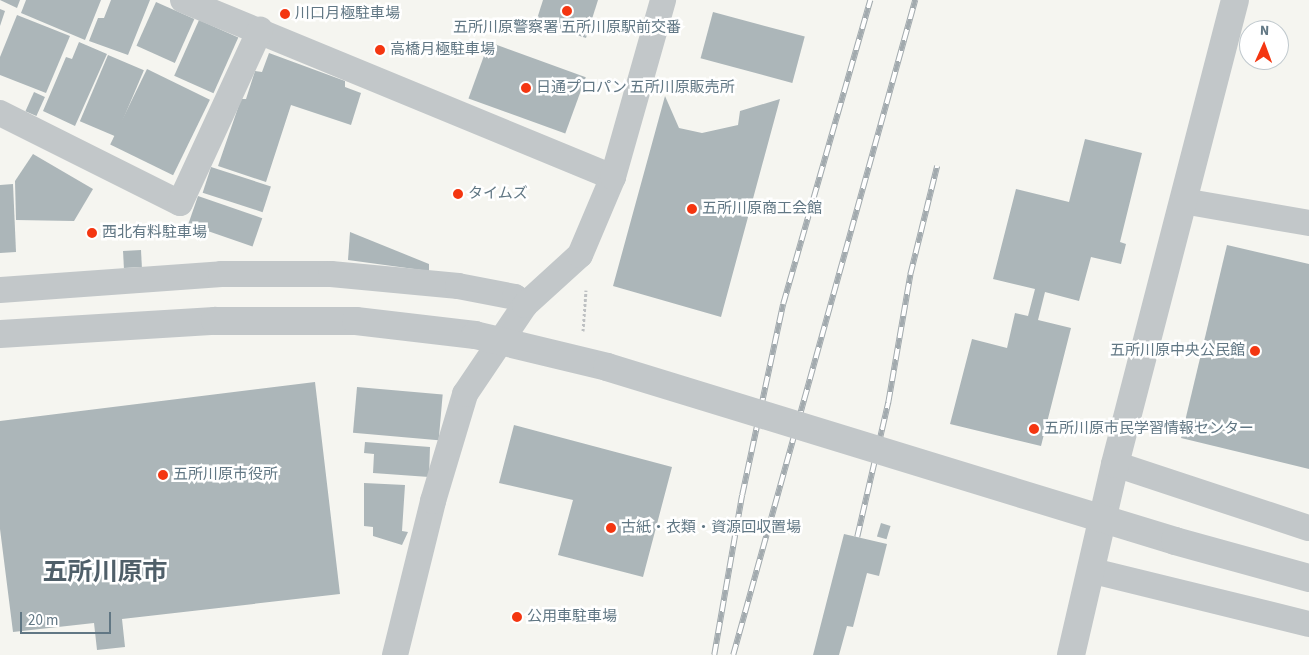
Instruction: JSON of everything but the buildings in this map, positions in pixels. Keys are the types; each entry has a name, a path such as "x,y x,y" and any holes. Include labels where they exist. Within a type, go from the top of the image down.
{"street":[{"path":"395,655 433,500 465,394 525,305 580,255 613,177 663,0"},
{"path":"1071,655 1092,572 1115,464 1235,0"},
{"path":"190,1 613,177"},
{"path":"0,113 180,203 260,30"},
{"path":"1183,201 1309,223"},
{"path":"0,290 221,274 331,274 458,286 515,297 525,305"},
{"path":"0,334 216,321 356,321 475,335 607,367 1175,541 1309,578"},
{"path":"1115,464 1309,528"},
{"path":"1092,572 1309,624"}],"path":[{"path":"582,340 586,289"}],"railway":[{"path":"714,655 742,495 783,304 870,0"},
{"path":"733,655 915,0"},
{"path":"857,537 888,403 910,275 937,166"}],"place":[{"name":"五所川原警察署 五所川原駅前交番","path":"567,11"},
{"name":"川口月極駐車場","path":"285,14"},
{"name":"高橋月極駐車場","path":"380,50"},
{"name":"日通プロパン 五所川原販売所","path":"526,88"},
{"name":"タイムズ","path":"458,194"},
{"name":"五所川原商工会館","path":"692,209"},
{"name":"西北有料駐車場","path":"92,233"},
{"name":"五所川原中央公民館","path":"1255,351"},
{"name":"五所川原市民学習情報センター","path":"1034,429"},
{"name":"五所川原市役所","path":"163,475"},
{"name":"古紙・衣類・資源回収置場","path":"611,528"},
{"name":"公用車駐車場","path":"517,617"}],"district":[{"name":"五所川原市","path":"105,572"}]}
